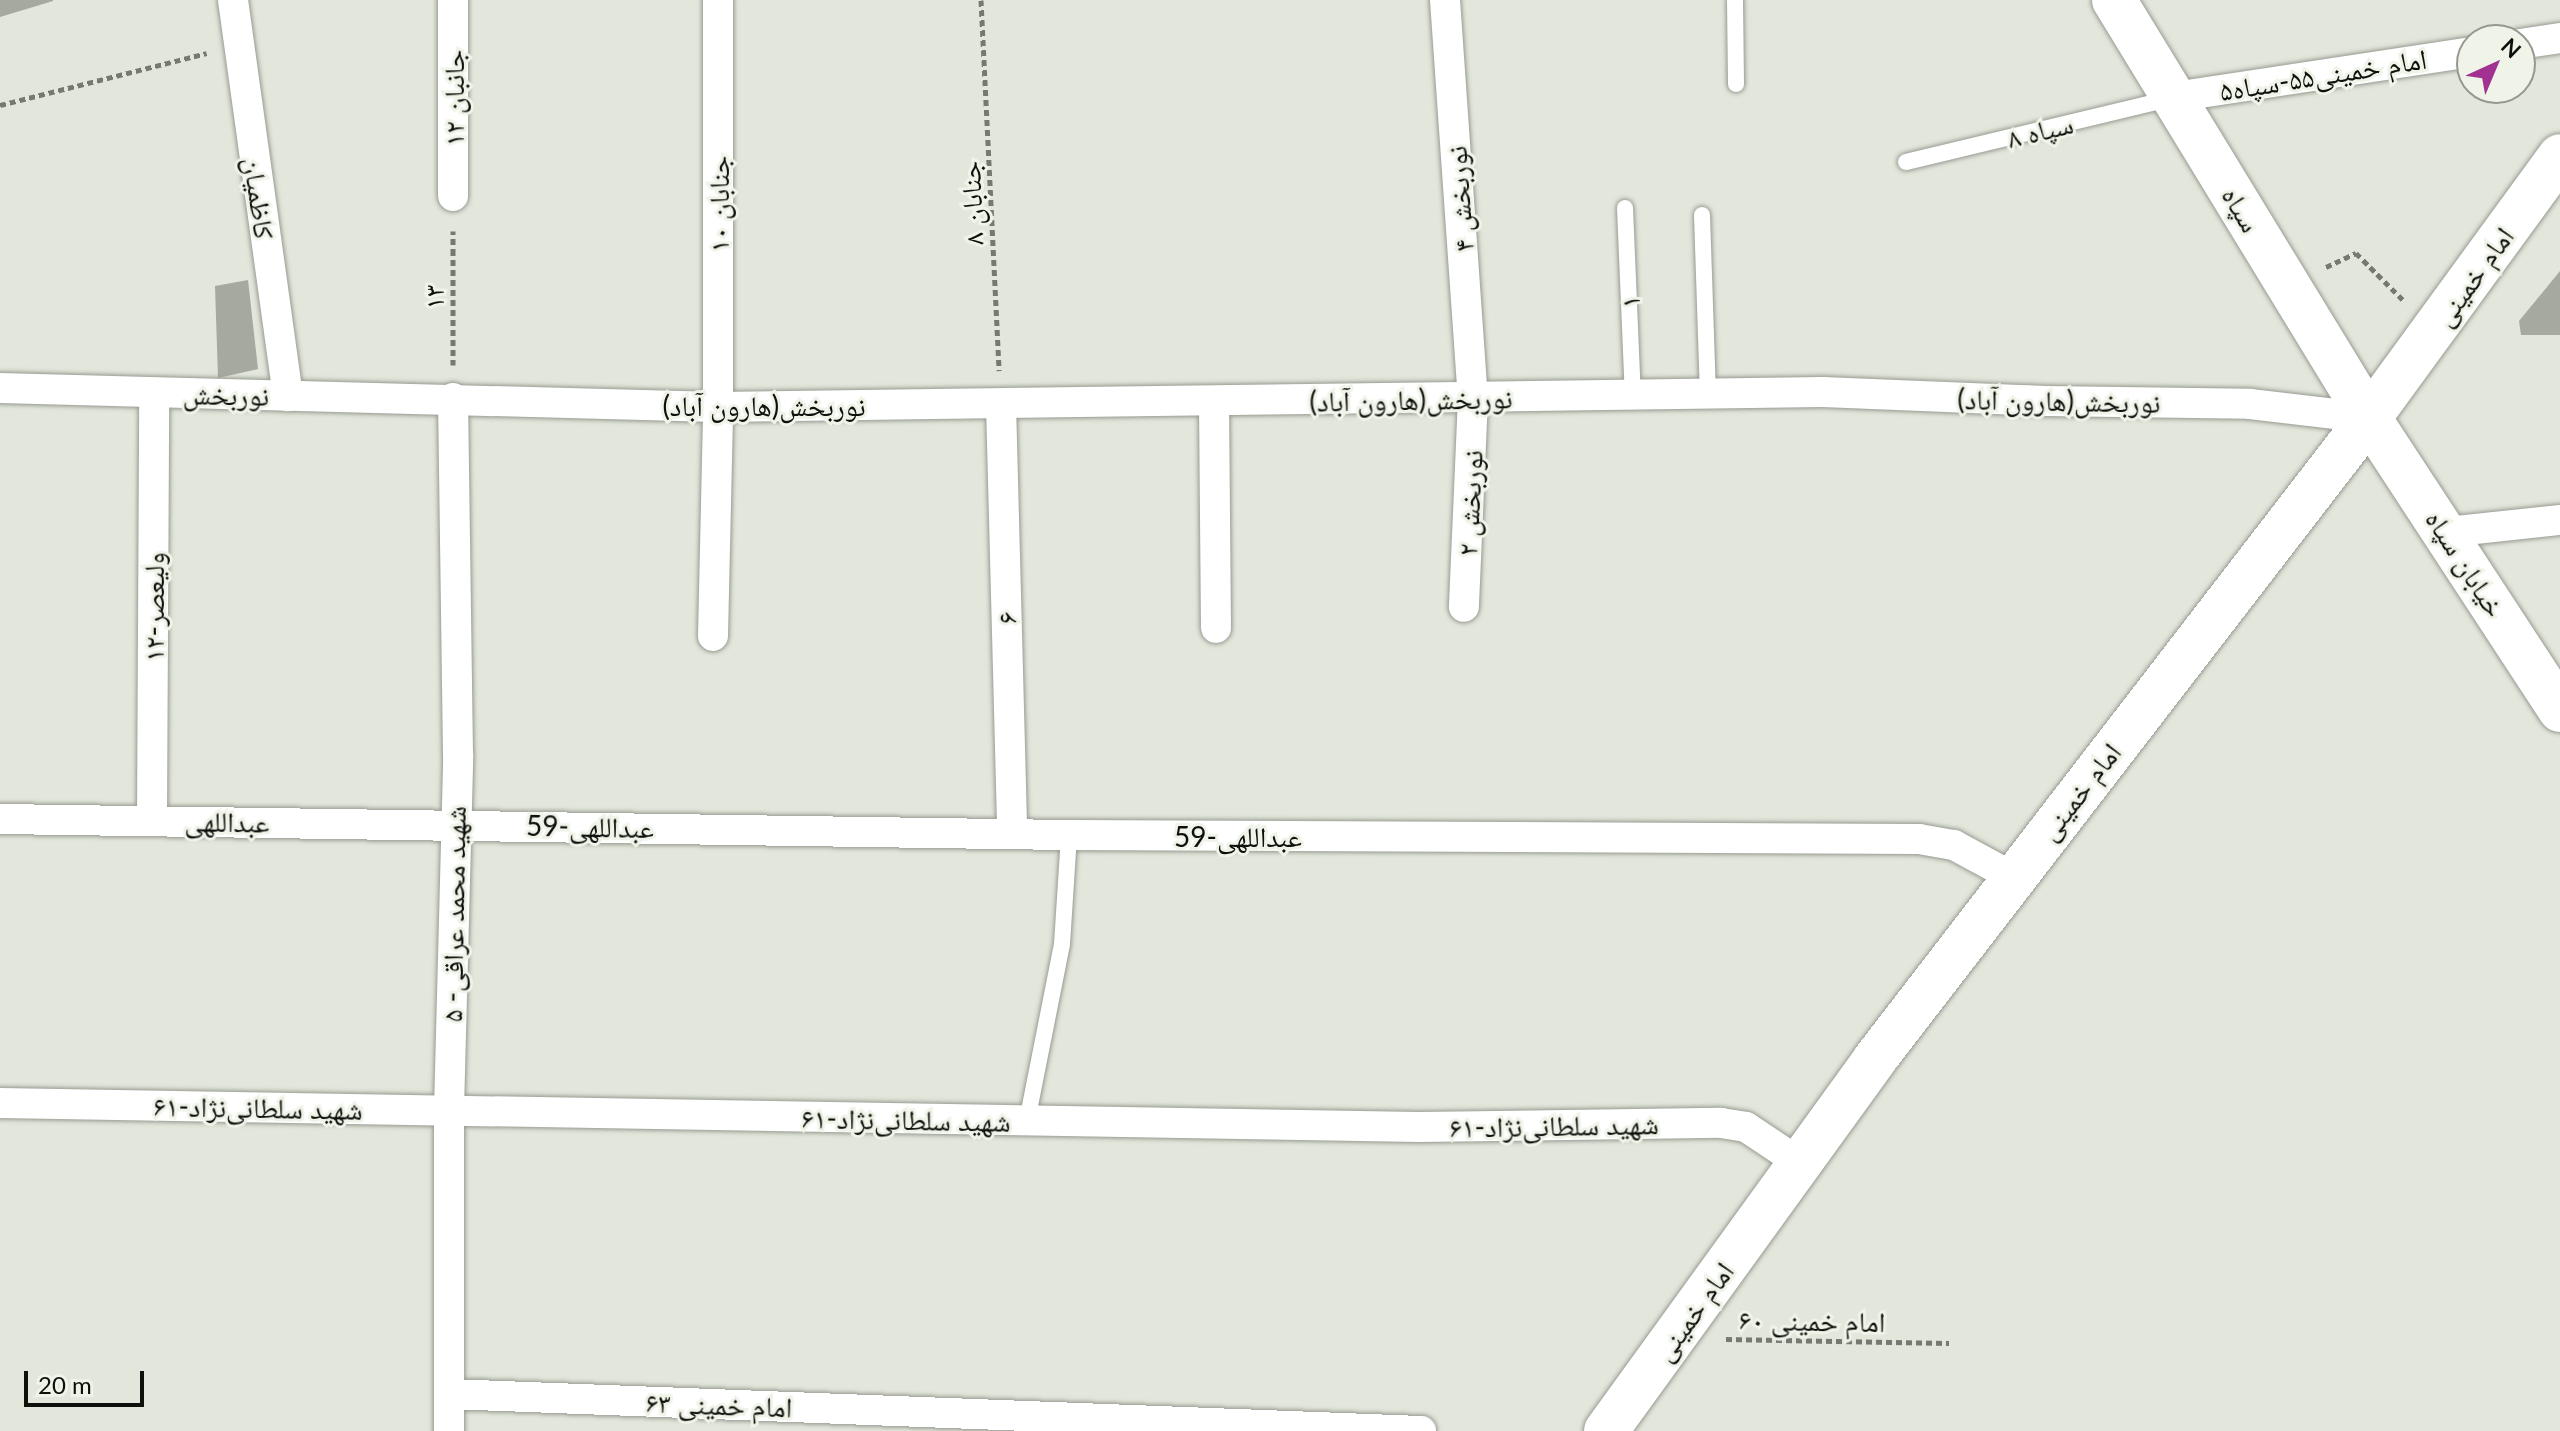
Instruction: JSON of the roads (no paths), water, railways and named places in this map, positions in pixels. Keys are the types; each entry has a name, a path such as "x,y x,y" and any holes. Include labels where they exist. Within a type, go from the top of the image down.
{"main road":[{"name":"سپاه","path":"2114,0 2369,418"},
{"name":"امام خمینی","path":"1606,1431 2013,877 2369,418 2560,156"},
{"name":"خیابان سپاه","path":"2369,418 2447,532 2560,710"}],"street":[{"name":"کاظمیان","path":"233,0 288,396"},
{"name":"جانبان ۱۲","path":"453,0 453,196"},
{"name":"جنابان ۱۰","path":"713,636 718,407 718,0"},
{"name":"نوربخش ۴","path":"1445,0 1473,398"},
{"path":"2536,42 2560,38"},
{"name":"امام خمینی۵۵-سپاه۵","path":"2174,97 2456,54"},
{"name":"نوربخش","path":"0,388 453,398"},
{"name":"نوربخش(هارون آباد)","path":"453,398 718,407 1633,397 1823,392 2045,401 2250,404 2369,418"},
{"name":"ولیعصر-۱۲","path":"152,821 154,393"},
{"name":"شهید محمد عراقی- ۵","path":"449,1431 449,1110 458,755 453,398"},
{"name":"نوربخش ۲","path":"1464,607 1473,398"},
{"path":"1214,402 1216,628"},
{"name":"۶","path":"1001,404 1012,833"},
{"path":"2447,532 2560,520"},
{"name":"عبداللهی","path":"0,819 455,824"},
{"name":"عبداللهی-59","path":"455,824 1069,835 1937,840 2013,877"},
{"name":"شهید سلطانی‌نژاد-۶۱","path":"0,1103 1419,1127 1721,1123 1746,1127 1800,1163"},
{"name":"امام خمینی ۶۳","path":"449,1394 1421,1431"}],"lane":[{"path":"1735,0 1736,84"},
{"name":"سپاه ۸","path":"1906,162 2174,97"},
{"name":"۱","path":"1625,208 1633,397"},
{"path":"1702,215 1708,394"},
{"path":"1027,1121 1062,944 1069,835"}]}
